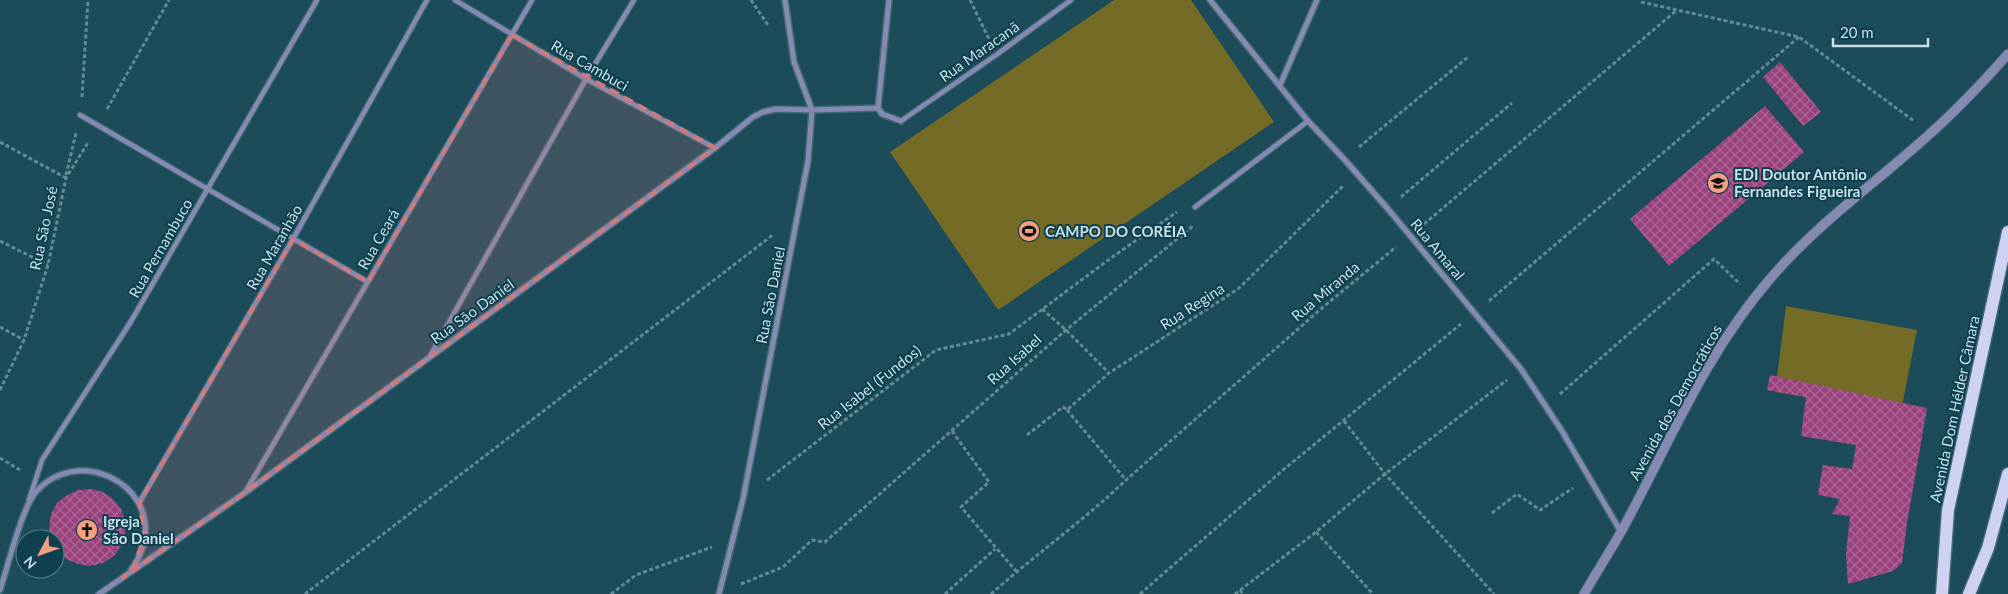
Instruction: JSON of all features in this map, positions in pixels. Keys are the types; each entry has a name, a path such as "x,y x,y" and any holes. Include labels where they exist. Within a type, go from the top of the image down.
{"main road":[{"name":"Avenida Dom Hélder Câmara","path":"1942,594 1948,510 2008,232"},
{"path":"1969,594 1988,548 2008,474"}],"street":[{"name":"Rua Pernambuco","path":"27,508 42,460 130,324 317,0"},
{"name":"Rua Maranhão","path":"138,504 293,239 427,0"},
{"name":"Rua Cambuci","path":"455,0 586,79 715,148"},
{"name":"Rua Ceará","path":"246,492 532,0"},
{"path":"428,359 586,79 634,0"},
{"name":"Rua São Daniel","path":"720,594 743,499 808,161 812,110 794,62 785,0"},
{"path":"889,0 878,108 882,114 901,121"},
{"name":"Rua Maracanã","path":"901,121 1071,0"},
{"name":"Rua Amaral","path":"1210,0 1308,121 1344,158 1388,209 1521,369 1546,406 1621,532"},
{"path":"1280,85 1317,0"},
{"name":"Avenida dos Democráticos","path":"1584,594 1621,532 1668,440 1731,328 1770,279 1813,234 1931,134 1980,86 2008,54"},
{"name":"Rua Sāo Daniel","path":"99,594 246,492 715,148 753,117 776,109 878,108"},
{"path":"80,115 368,282"},
{"path":"1195,207 1308,121"},
{"path":"0,590 27,508 35,493 50,480 69,471 90,470 109,475 126,487 138,504 144,519 145,535 142,551 134,566 123,578"}],"path":[{"path":"0,142 66,178 80,115 88,0"},
{"name":"Rua São José","path":"0,390 24,340 48,265 66,178 98,126 169,0"},
{"path":"970,0 996,55"},
{"path":"1642,2 1799,37 1931,134"},
{"name":"Rua Miranda","path":"990,594 1016,571 1097,508 1126,480 1322,308 1677,10"},
{"path":"1344,158 1468,57"},
{"path":"1388,209 1512,103"},
{"name":"Rua Regina","path":"1027,435 1063,407 1067,410 1109,373 1238,289 1356,174"},
{"name":"Rua Isabel (Fundos)","path":"743,499 936,350 1009,334 1115,255 1184,208 1195,207"},
{"name":"Rua Isabel","path":"720,594 783,567 812,540 825,542 1066,330 1194,225 1195,207"},
{"path":"304,594 798,216"},
{"path":"0,242 48,265"},
{"path":"1546,406 1714,259 1755,298"},
{"path":"1042,309 1109,373"},
{"path":"0,327 24,340"},
{"path":"1235,594 1521,369"},
{"path":"1067,410 1126,480"},
{"path":"1343,421 1386,474 1494,594"},
{"path":"952,431 989,482 962,507 1016,571"},
{"path":"1492,513 1517,494 1540,510 1589,477"},
{"path":"1316,532 1372,594"},
{"path":"611,594 636,575 733,540"},
{"path":"945,594 995,548"},
{"path":"1240,590 1243,594"}],"highlighted area":[{"path":"512,35 715,148 246,492 123,578 134,566 145,535 139,503 293,239 368,282"}],"shaded area":[{"name":"CAMPO DO CORÉIA","path":"1114,0 1191,0 1274,122 998,310 890,152"},
{"path":"1786,306 1917,330 1901,411 1775,392"}],"building":[{"path":"1780,62 1821,112 1803,126 1763,77"},
{"path":"1765,106 1804,152 1669,266 1630,219"},
{"path":"1770,375 1927,408 1902,563 1893,571 1848,584 1846,554 1850,516 1832,514 1840,499 1818,495 1823,465 1852,469 1856,445 1801,436 1806,397 1767,390"},
{"name":"Igreja São Daniel","path":"91,489 103,492 113,499 121,509 125,521 125,534 121,546 114,556 103,563 90,566 66,559 65,529 49,529 51,514 57,503 67,495 78,490"}],"place":[{"name":"EDI Doutor Antônio Fernandes Figueira","path":"1718,183"},
{"name":"CAMPO DO CORÉIA","path":"1029,231"},
{"name":"Igreja São Daniel","path":"87,530"}]}
